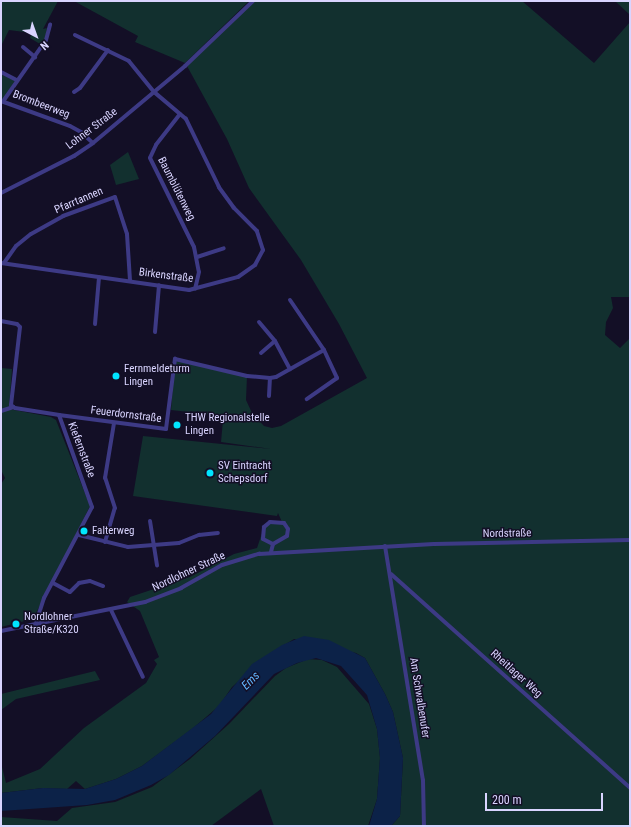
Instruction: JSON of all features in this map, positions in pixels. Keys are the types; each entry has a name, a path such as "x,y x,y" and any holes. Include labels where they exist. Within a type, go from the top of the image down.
{"street":[{"name":"Lohner Straße","path":"1,193 74,156 92,143 185,66 252,1"},
{"path":"3,101 46,40 50,25"},
{"name":"Birkenstraße","path":"2,263 196,289 219,283 247,272 260,258 262,243 257,231 225,197 191,126 180,114 154,92 129,61 76,35"},
{"path":"23,47 35,57"},
{"path":"74,92 80,88 108,50"},
{"path":"1,72 17,80"},
{"name":"Brombeerweg","path":"3,101 70,126 81,132 92,143"},
{"name":"Baumblütenweg","path":"180,114 156,144 150,158 189,234 197,257 198,272 196,289"},
{"name":"Pfarrtannen","path":"2,263 16,246 31,234 63,216 115,197 127,234 130,281"},
{"path":"197,257 224,248"},
{"path":"95,324 99,277"},
{"path":"155,332 159,285"},
{"path":"290,300 324,350 337,378 306,399"},
{"path":"1,322 17,324 20,327 11,402 13,407 1,412"},
{"path":"259,322 275,342 290,369"},
{"path":"261,353 275,342"},
{"name":"Feuerdornstraße","path":"59,415 166,429 175,359 248,376 270,378 290,369 324,350"},
{"path":"268,396 270,378"},
{"name":"Kiefernstraße","path":"13,407 59,415 92,507 79,535 38,611 36,622"},
{"path":"105,542 115,508 105,478 114,423"},
{"path":"150,521 157,565"},
{"path":"271,552 273,544 287,536 288,529 284,523 270,522 264,527 263,539 273,544"},
{"path":"79,535 123,547 179,543 199,535 218,533"},
{"name":"Nordstraße","path":"363,548 385,546 630,540"},
{"name":"Am Schwalbenufer","path":"385,546 391,574 423,780 424,826"},
{"name":"Nordlohner Straße","path":"1,631 36,622 111,610 145,602 181,588 232,561 271,552 363,548"},
{"name":"Rheitlager Weg","path":"391,574 630,788"},
{"path":"53,583 70,592 79,583 90,581 103,586"},
{"path":"111,610 143,677"}],"green space":[{"path":"1,1 58,1 43,29 47,28 45,39 40,44 30,38 32,33 9,30 1,46"},
{"path":"74,1 249,1 185,63 135,42 138,36"},
{"path":"254,1 522,1 594,63 630,22 630,297 611,297 613,308 606,322 605,335 620,348 630,338 630,826 391,826 400,816 403,758 393,712 385,694 365,658 356,653 294,639 268,655 232,687 219,706 192,729 142,766 116,779 85,789 76,781 67,789 43,788 1,793 1,763 6,783 40,769 84,728 146,683 157,664 154,660 159,657 140,611 127,602 130,597 190,577 234,554 257,548 263,530 270,522 282,522 278,513 277,516 133,496 143,436 271,449 221,442 223,420 215,415 171,410 175,359 247,376 246,400 252,413 264,426 272,428 281,426 367,378 339,324 301,260 249,188 227,139 187,66"},
{"path":"615,1 630,1 630,15"},
{"path":"1,74 15,81 3,99 1,99"},
{"path":"128,152 139,179 116,185 110,165"},
{"path":"1,368 12,369 9,409 51,417 56,420 90,506 33,619 1,627 1,484 5,478 1,470"},
{"path":"308,659 322,660 337,667 369,704 377,729 380,758 377,799 368,826 274,826 261,789 211,826 1,826 1,817 57,821 72,808 115,802 152,787 190,759 229,724 275,676 286,668"},
{"path":"95,671 100,680 16,699 1,710 1,694"}],"water":[{"name":"Ems","path":"304,636 329,640 365,658 385,694 393,712 403,758 400,816 391,826 369,826 377,799 380,758 377,729 367,695 341,666 316,658 297,663 274,674 215,736 169,775 151,785 115,800 87,805 1,811 1,793 43,788 85,789 116,779 142,766 211,714 252,664 282,645"}],"place":[{"name":"Fernmeldeturm Lingen","path":"116,376"},
{"name":"THW Regionalstelle Lingen","path":"177,425"},
{"name":"SV Eintracht Schepsdorf","path":"210,473"},
{"name":"Falterweg","path":"84,531"},
{"name":"Nordlohner Straße/K320","path":"16,624"}]}
